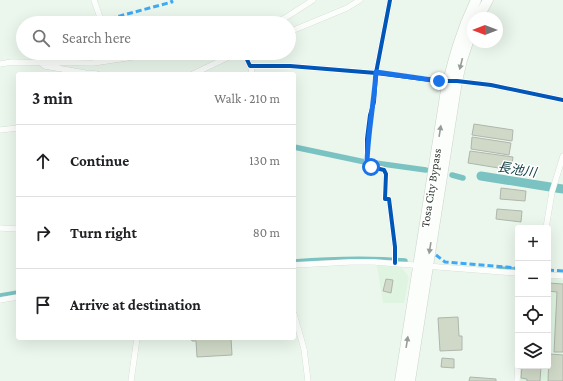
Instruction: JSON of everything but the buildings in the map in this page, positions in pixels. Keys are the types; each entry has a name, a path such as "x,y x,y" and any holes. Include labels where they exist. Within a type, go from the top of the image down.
{"highway":[{"name":"Tosa City Bypass","path":"400,381 423,266 452,81 453,58 464,26 476,0"},
{"path":"481,12 488,0"},
{"name":"Tosa City Bypass","path":"452,81 467,45"},
{"name":"Tosa City Bypass","path":"410,381 423,266"}],"street":[{"path":"94,0 100,16"},
{"path":"291,16 313,0"},
{"path":"296,29 347,8 360,0"},
{"path":"390,0 376,72 374,102 370,115 367,162 371,167 384,170 386,174 385,199 389,199 395,247 395,261"},
{"path":"40,63 46,60"},
{"path":"0,64 12,62 93,63 113,60"},
{"path":"197,72 222,60"},
{"path":"248,60 252,72"},
{"path":"40,63 45,66 75,72"},
{"path":"251,66 290,66 376,72 491,85 563,100"},
{"path":"0,130 16,128"},
{"path":"546,225 552,192 563,156"},
{"path":"0,228 16,229"},
{"path":"296,265 395,261 423,266 515,273"},
{"path":"551,275 563,276"},
{"path":"0,300 16,296"},
{"path":"296,321 304,349 308,381"},
{"path":"131,381 138,340"},
{"path":"518,369 518,381"}],"shaded area":[{"path":"377,266 401,267 409,277 404,303 383,303"},
{"path":"551,278 563,280 563,381 520,381 521,369 551,369"}],"waterway":[{"path":"296,147 365,162"},
{"path":"368,162 426,170"},
{"path":"452,175 463,178"},
{"name":"長池川","path":"481,176 550,187"},
{"name":"長池川","path":"556,188 563,189"},
{"path":"296,262 350,259 405,261"},
{"path":"499,269 515,270"},
{"path":"0,296 16,293"}],"marked path":[{"path":"120,16 172,2 171,0"},
{"path":"436,255 445,262 515,268"},
{"path":"551,270 563,271"}],"cycle path":[{"path":"390,0 376,73 374,102 370,115 367,139 367,162 371,167 384,170 386,174 385,199 389,199 395,247 395,263"},
{"path":"247,60 250,66 290,66 491,85 563,100"}],"route":[{"path":"371,167 367,164 368,139 370,115 374,102 376,72 439,81"}]}
